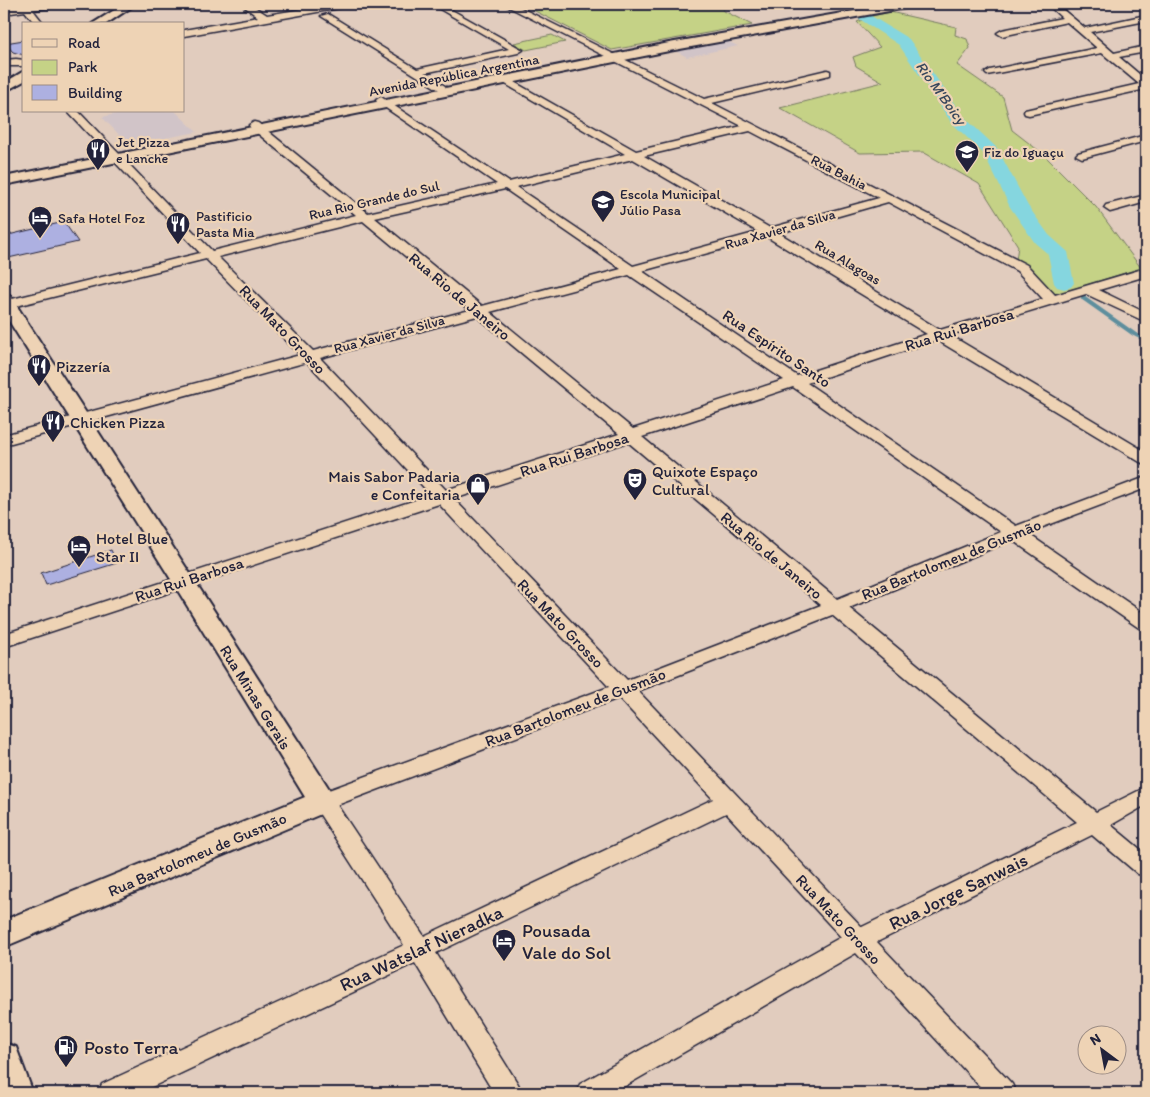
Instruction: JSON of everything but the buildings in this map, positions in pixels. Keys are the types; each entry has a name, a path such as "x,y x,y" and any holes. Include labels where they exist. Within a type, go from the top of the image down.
{"main road":[{"path":"101,22 130,4"},
{"path":"113,22 142,4"},
{"name":"Avenida República Argentina","path":"4,176 891,4"},
{"name":"Avenida República Argentina","path":"613,57 911,4"},
{"path":"4,80 22,69"},
{"path":"4,88 22,77"},
{"name":"Avenida República Argentina","path":"384,102 441,88 503,78"},
{"name":"Avenida República Argentina","path":"4,180 114,155"},
{"name":"Rua Minas Gerais","path":"5,303 81,418 304,775 323,802"},
{"name":"Rua Bartolomeu de Gusmão","path":"4,934 323,802"},
{"path":"4,1058 16,1093"}],"street":[{"path":"4,11 26,6 56,4"},
{"path":"245,4 265,18"},
{"path":"185,32 345,4"},
{"path":"416,72 518,50 435,4"},
{"name":"Rua Bahia","path":"507,4 753,127 1022,268 1052,300"},
{"path":"1052,5 1067,4"},
{"path":"1052,5 1146,85"},
{"path":"26,6 38,22"},
{"path":"324,16 441,88"},
{"path":"1084,31 1146,18"},
{"path":"1002,33 1069,19"},
{"path":"990,73 1109,53 1146,49"},
{"path":"4,63 22,64"},
{"path":"703,102 827,73"},
{"name":"Rua Alagoas","path":"503,78 940,334 1146,459"},
{"path":"1029,112 1146,85"},
{"name":"Rua Espírito Santo","path":"384,102 509,185 1146,624"},
{"name":"Rua Mato Grosso","path":"73,112 210,256 309,355 1004,1093"},
{"name":"Rua Rio de Janeiro","path":"256,127 630,435 1146,868"},
{"name":"Rua Rio Grande do Sul","path":"5,303 210,256 365,216 509,185 753,127"},
{"path":"1082,155 1146,138"},
{"name":"Rua Xavier da Silva","path":"4,440 309,355 769,233 890,198"},
{"path":"1110,208 1146,198"},
{"name":"Rua Rui Barbosa","path":"4,641 940,334 1146,272"},
{"path":"1086,290 1112,300 1146,318"},
{"name":"Rua Bartolomeu de Gusmão","path":"323,802 624,689 834,607 1015,532 1146,482"},
{"name":"Rua Jorge Sanwais","path":"589,1093 858,940 1094,824 1146,795"},
{"name":"Rua Watslaf Nieradka","path":"111,1093 420,949 730,800"},
{"name":"Rua Minas Gerais","path":"323,802 420,949 509,1093"}],"shaded area":[{"path":"727,41 738,46 687,57 676,51"},
{"path":"124,112 176,112 197,132 129,145 102,117"}],"green space":[{"path":"521,4 730,4 722,10 752,25 612,50"},
{"path":"890,12 956,27 955,35 967,39 970,48 957,65 1003,97 1012,130 1043,154 1096,207 1141,268 1054,295 1016,260 1018,246 979,184 923,152 860,153 780,108 883,82 856,66 853,57 880,47 857,22"},
{"path":"552,35 565,42 526,50 514,43"}],"waterway":[{"name":"Rio M'Boicy","path":"863,15 904,42 957,119 991,152 1019,207 1042,239 1058,252 1064,283"},
{"name":"Rio M'Boicy","path":"1083,298 1134,334 1146,340"}],"place":[{"name":"Jet Pizza e Lanche","path":"98,171"},
{"name":"Fiz do Iguaçu","path":"967,173"},
{"name":"Escola Municipal Júlio Pasa","path":"603,223"},
{"name":"Safa Hotel Foz","path":"40,239"},
{"name":"Pastificio Pasta Mia","path":"178,245"},
{"name":"Pizzería","path":"39,387"},
{"name":"Chicken Pizza","path":"53,443"},
{"name":"Quixote Espaço Cultural","path":"635,501"},
{"name":"Mais Sabor Padaria e Confeitaria","path":"478,506"},
{"name":"Hotel Blue Star II","path":"79,568"},
{"name":"Pousada Vale do Sol","path":"504,962"},
{"name":"Posto Terra","path":"66,1068"}]}
